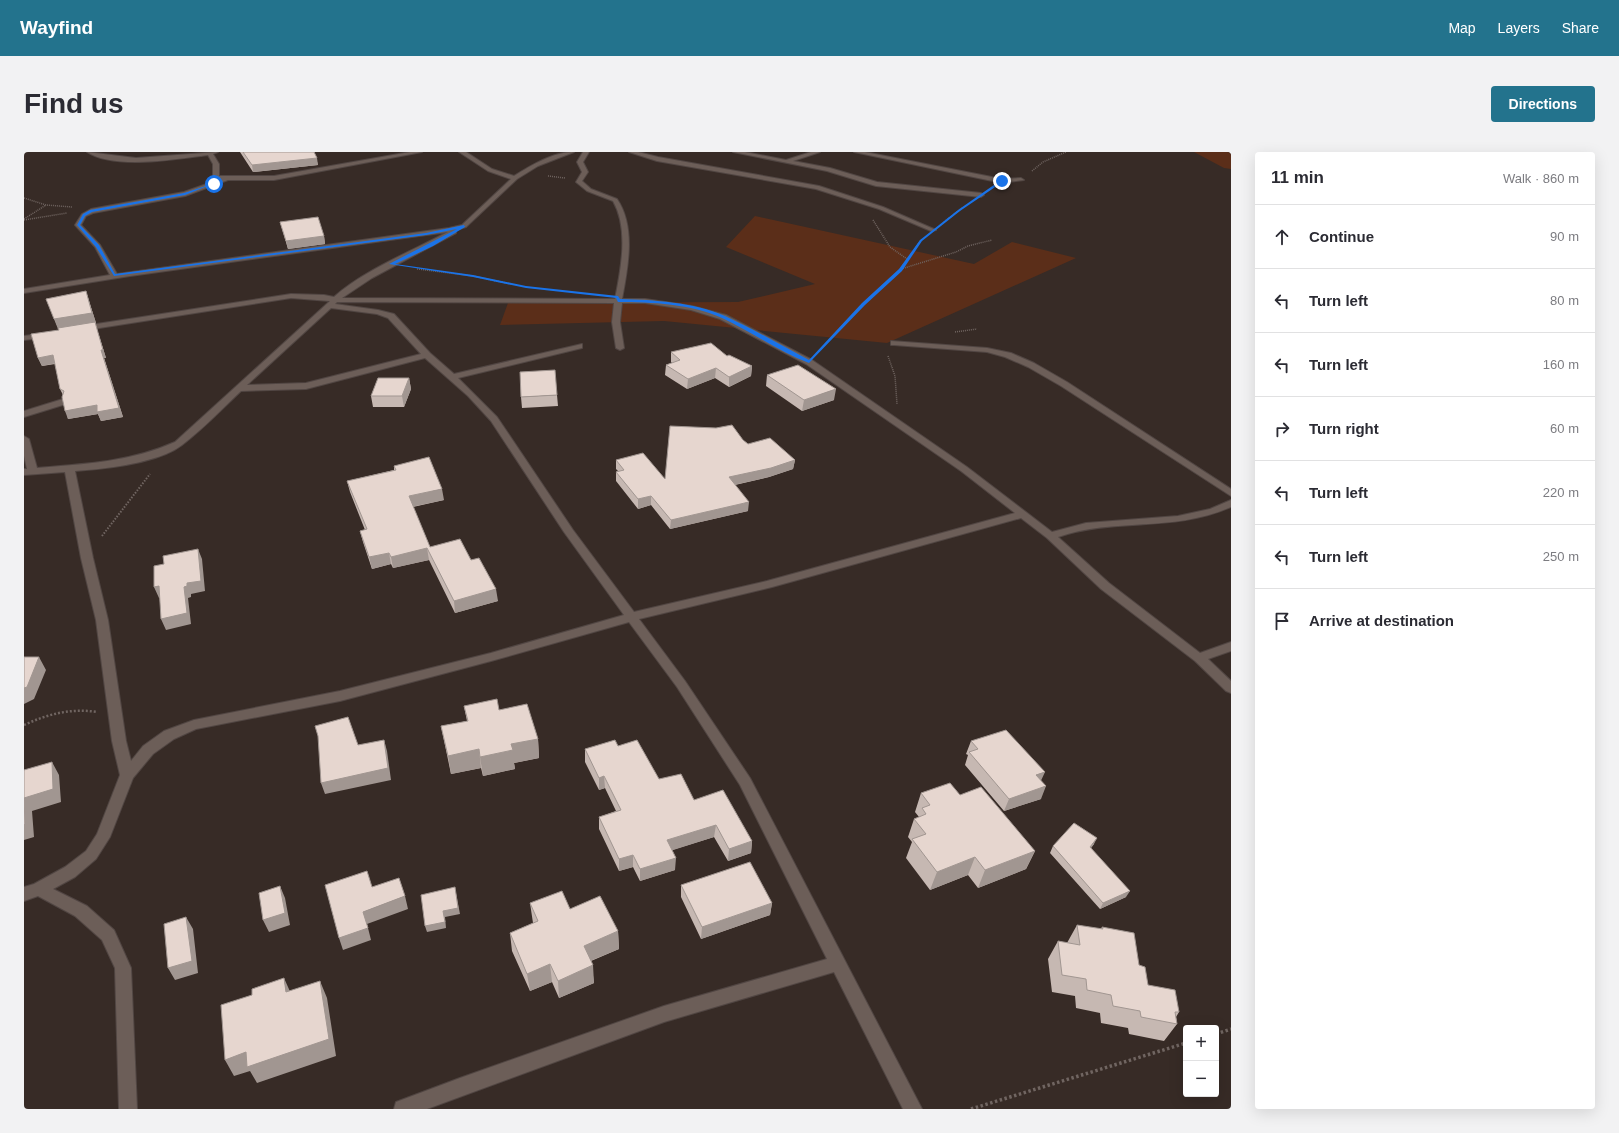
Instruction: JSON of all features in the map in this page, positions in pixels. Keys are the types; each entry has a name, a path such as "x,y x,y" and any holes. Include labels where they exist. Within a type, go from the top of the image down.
{"street":[{"path":"90,152 116,159 135,161 154,160 212,152 217,163 217,178 226,179 274,178 420,152"},
{"path":"462,152 490,170 515,178"},
{"path":"24,439 29,471 70,470 110,465 160,454 178,444 345,291 368,276 432,245 464,226 515,178 536,165 571,152"},
{"path":"586,152 580,162 586,169 579,182 589,190 615,200 619,207 623,224 625,259 618,300 617,334 620,348"},
{"path":"632,152 664,160 817,187 863,202 933,230"},
{"path":"736,152 784,160 839,172 865,182 981,195"},
{"path":"784,160 817,152"},
{"path":"857,152 990,179 1002,181 1021,180"},
{"path":"114,275 98,246 78,225 85,211 185,194 226,179"},
{"path":"24,291 114,275 219,263 426,234 464,226"},
{"path":"74,330 291,296 324,297 333,303 386,313 398,323 427,355 452,377 494,420 569,532 630,617 681,684 745,782 913,1109"},
{"path":"333,303 618,300 667,303 707,311 742,326 809,362 964,469 1051,536 1105,586 1199,658 1231,688"},
{"path":"24,338 51,334"},
{"path":"894,343 987,350 1008,355 1031,365 1064,384 1231,493"},
{"path":"452,377 579,346"},
{"path":"239,388 306,386 427,355"},
{"path":"24,414 63,402"},
{"path":"70,470 87,558 102,620 115,715 127,775"},
{"path":"1051,536 1086,526 1165,522 1184,519 1204,514 1231,503"},
{"path":"32,891 70,872 91,855 103,837 127,775 148,750 169,735 194,724 340,696 491,658 630,617 768,584 1024,514"},
{"path":"1199,658 1231,646"},
{"path":"32,891 81,911 108,935 123,968 126,1014 126,1074 128,1109"},
{"path":"403,1109 664,1014 838,963"}],"path":[{"path":"1021,180 1038,164 1066,152"},
{"path":"809,362 864,304 901,270 921,240 981,195"},
{"path":"24,198 46,205 73,207 85,211"},
{"path":"863,202 890,247 908,259"},
{"path":"24,219 46,205"},
{"path":"24,219 85,211"},
{"path":"901,270 924,261 956,252 968,246 992,240"},
{"path":"391,264 473,276 514,285"},
{"path":"87,558 150,473 160,454"},
{"path":"24,725 64,710 82,709 115,715"},
{"path":"1219,1033 1231,1029"},
{"path":"971,1109 1183,1044"}],"shaded area":[{"path":"1194,152 1231,152 1231,169 1224,168"},
{"path":"755,216 974,264 1012,242 1076,258 887,343 664,321 500,325 508,303 738,302 815,284 726,247"}],"building":[{"path":"243,152 314,152 317,158 252,165"},
{"path":"318,217 324,236 286,241 280,222"},
{"path":"86,291 92,313 54,319 46,299"},
{"path":"95,322 103,350 101,350 119,408 97,412 97,405 65,411 62,397 64,391 60,389 53,355 38,358 31,334 59,330 58,328"},
{"path":"711,343 727,356 729,355 752,366 729,377 716,368 688,379 666,365 680,360 671,352"},
{"path":"798,365 836,389 804,400 767,375"},
{"path":"555,370 557,395 521,397 520,372"},
{"path":"378,378 409,378 402,396 371,396"},
{"path":"732,425 743,440 748,444 770,438 795,460 771,468 729,477 749,502 671,520 651,496 638,499 616,472 624,470 616,460 643,453 665,479 670,426 716,428"},
{"path":"429,457 442,489 409,496 430,547 460,539 471,560 479,558 496,589 454,601 427,548 391,557 389,553 369,557 360,531 367,529 347,481 396,470 394,466"},
{"path":"198,549 201,581 187,583 187,586 184,587 187,613 161,619 159,586 154,587 154,566 164,564 163,556"},
{"path":"24,657 39,657 27,687 24,688"},
{"path":"497,699 499,710 527,704 538,739 511,744 513,750 480,757 479,749 448,756 441,726 468,721 464,706"},
{"path":"348,717 358,745 384,740 388,768 321,783 318,736 315,726"},
{"path":"1006,730 1045,772 1036,775 1046,786 1009,799 969,752 978,749 971,741"},
{"path":"615,740 618,746 637,740 659,779 681,774 694,800 723,790 752,841 729,849 716,825 667,840 676,858 640,869 633,855 619,859 599,817 621,810 604,776 599,778 585,749"},
{"path":"52,762 53,789 24,798 24,770"},
{"path":"950,783 960,795 981,787 1035,851 985,870 975,857 937,872 912,839 926,834 914,819 926,814 922,808 930,805 921,793"},
{"path":"24,798 25,824 24,825"},
{"path":"1074,823 1097,838 1090,847 1130,891 1103,903 1053,846"},
{"path":"750,862 772,903 702,927 681,885"},
{"path":"367,871 372,887 399,878 405,896 363,912 368,928 339,938 325,885"},
{"path":"280,886 285,913 263,920 259,893"},
{"path":"455,887 458,908 443,911 445,922 425,926 421,895"},
{"path":"562,891 570,909 600,896 618,931 584,946 593,965 558,981 550,964 527,974 510,933 538,921 530,903"},
{"path":"186,917 192,961 168,968 164,924"},
{"path":"1077,925 1103,929 1102,927 1134,933 1139,965 1145,967 1148,985 1175,990 1179,1012 1175,1012 1177,1024 1141,1017 1140,1011 1113,1006 1111,995 1087,990 1086,979 1062,975 1058,941 1080,945"},
{"path":"284,978 286,992 320,981 329,1039 247,1067 246,1052 225,1060 221,1005 252,995 252,989"}],"route":[{"path":"214,184 185,194 91,211 84,215 78,225 98,246 114,275 211,264 426,234 464,226 432,245 391,264 435,272 473,276 526,287 618,297 618,300 667,303 707,311 742,326 809,362 864,304 901,270 921,240 959,210 1002,181"}]}
